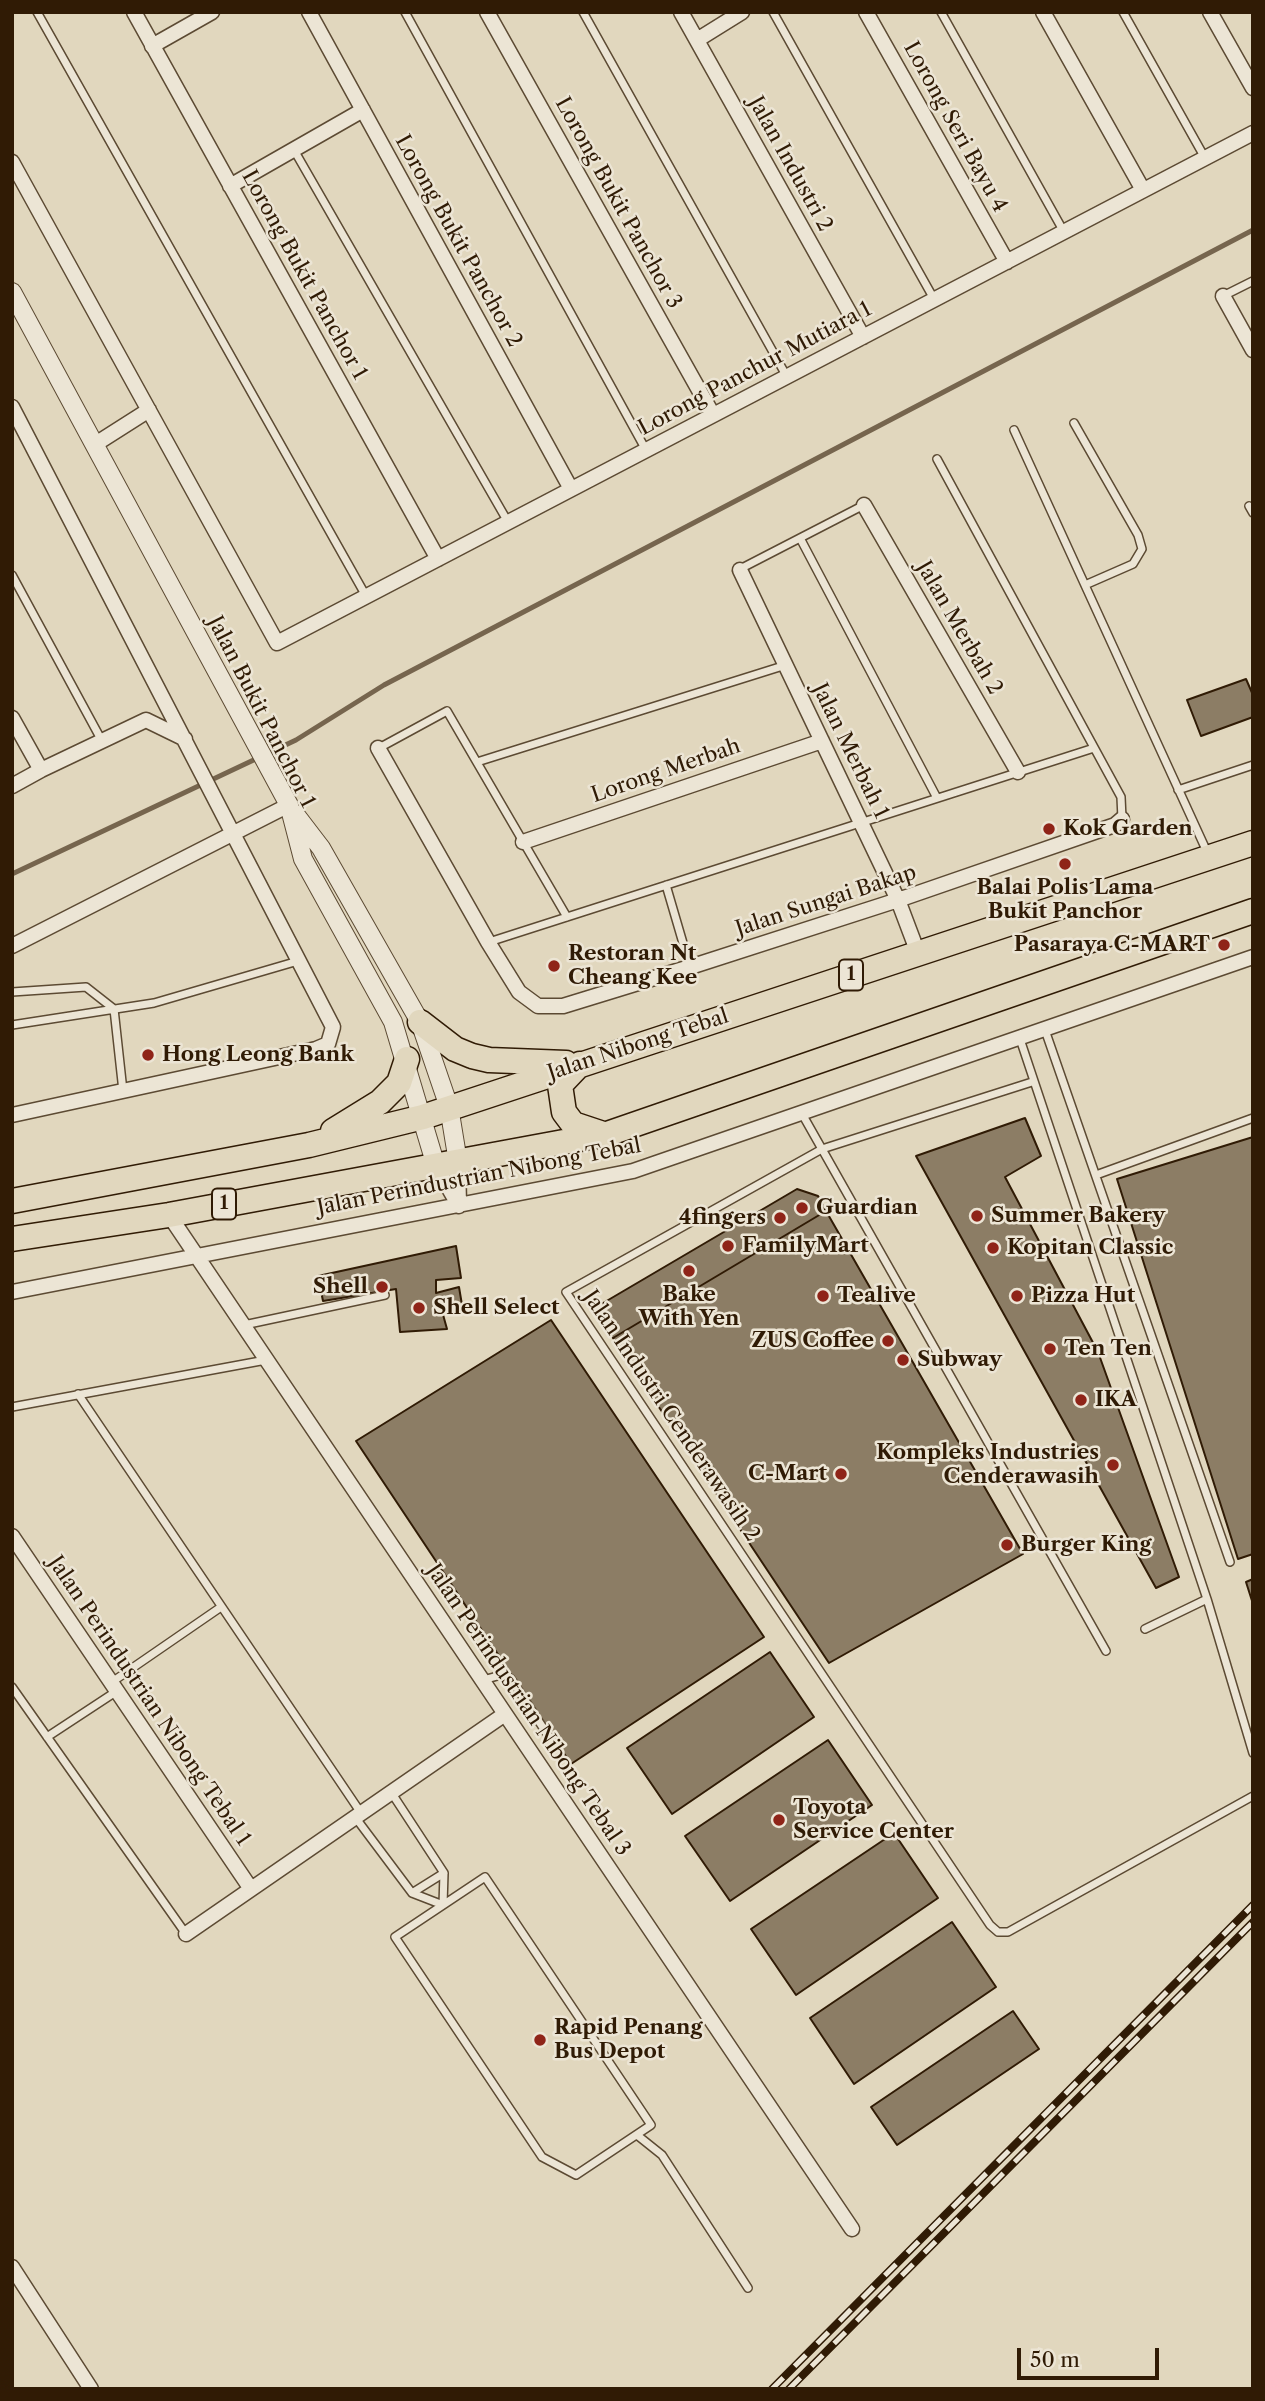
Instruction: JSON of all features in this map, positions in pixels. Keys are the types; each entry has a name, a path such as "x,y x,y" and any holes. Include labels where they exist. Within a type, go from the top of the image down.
{"highway":[{"name":"Jalan Nibong Tebal","path":"12,1201 309,1145 423,1117 1253,844"},
{"name":"1","path":"12,1239 169,1215 607,1134 1253,911"},
{"path":"420,1022 455,1049 472,1056 489,1060 580,1064"},
{"path":"309,1145 380,1102 399,1083 407,1059"},
{"path":"580,1064 560,1085 564,1112 573,1124 588,1131 607,1134"}],"street":[{"name":"Lorong Bukit Panchor 1","path":"134,12 438,559"},
{"path":"152,46 212,12"},
{"name":"Lorong Bukit Panchor 2","path":"309,12 571,489"},
{"name":"Lorong Bukit Panchor 3","path":"487,12 713,415"},
{"name":"Jalan Industri 2","path":"681,12 863,337"},
{"path":"697,40 742,12"},
{"name":"Lorong Seri Bayu 4","path":"866,12 1007,261"},
{"path":"1043,12 1143,190"},
{"path":"1210,12 1253,88"},
{"path":"230,186 363,110"},
{"name":"Lorong Panchur Mutiara 1","path":"149,410 277,643 1253,133"},
{"path":"12,162 149,410 94,445"},
{"name":"Jalan Bukit Panchor 1","path":"12,292 289,805 303,859 393,1021 423,1117 447,1164"},
{"path":"1223,296 1253,350"},
{"path":"12,407 333,1027 328,1044 316,1049 12,1115"},
{"name":"Jalan Merbah 2","path":"864,505 1018,772"},
{"name":"Jalan Merbah 1","path":"740,570 898,900 918,953"},
{"path":"12,718 41,769"},
{"path":"12,786 41,769 146,720 185,739"},
{"name":"Lorong Merbah","path":"523,842 822,741"},
{"path":"378,748 488,943"},
{"path":"12,946 235,835 289,805 321,848 420,1022 449,1107 447,1164 459,1206"},
{"name":"Jalan Sungai Bakap","path":"488,943 520,992 538,1006 563,1006 898,900 1115,825 1122,819"},
{"name":"Jalan Perindustrian Nibong Tebal","path":"12,1292 195,1254 633,1171 1253,957"},
{"path":"447,1164 459,1206"},
{"name":"Jalan Perindustrian Nibong Tebal 3","path":"169,1215 852,2229"},
{"name":"Jalan Perindustrian Nibong Tebal 1","path":"12,1536 251,1889"},
{"path":"186,1934 505,1714"},
{"path":"12,2267 90,2389"}],"lane":[{"path":"37,12 366,596"},
{"path":"404,12 646,450"},
{"path":"583,12 787,377"},
{"path":"773,12 934,299"},
{"path":"941,12 1064,232"},
{"path":"1123,12 1205,158"},
{"path":"294,150 508,522"},
{"path":"1223,296 1253,281"},
{"path":"1074,423 1139,535 1142,549 1133,564 1085,585"},
{"path":"1014,429 1209,858"},
{"path":"937,459 1121,797 1122,819"},
{"path":"740,570 864,505"},
{"path":"800,538 937,798"},
{"path":"12,575 102,741"},
{"path":"477,762 786,665"},
{"path":"378,748 447,710 566,917"},
{"path":"488,943 1094,748"},
{"path":"1178,790 1253,765"},
{"path":"666,885 690,967"},
{"path":"12,1025 154,1003 298,961"},
{"path":"12,992 86,987 114,1009 123,1091"},
{"path":"1045,1030 1230,1562"},
{"path":"1020,1039 1032,1082 1207,1599 1253,1753"},
{"name":"Jalan Industri Cenderawasih 2","path":"1032,1082 822,1149 566,1293 998,1932 1008,1932 1253,1796"},
{"path":"801,1112 1106,1651"},
{"path":"1096,1175 1253,1118"},
{"path":"244,1325 385,1295"},
{"path":"12,1407 267,1360"},
{"path":"78,1394 412,1893 443,1905"},
{"path":"1145,1629 1207,1599"},
{"path":"47,1737 221,1607"},
{"path":"482,1680 501,1675 511,1679 555,1746"},
{"path":"12,1686 186,1934"},
{"path":"391,1792 444,1872 443,1905"},
{"path":"412,1893 444,1872"},
{"path":"485,1877 651,2125 576,2175 542,2157 395,1937 443,1905 485,1877"},
{"path":"637,2135 662,2155 748,2288"}],"building":[{"path":"1246,679 1253,695 1253,717 1201,736 1187,700"},
{"name":"Kompleks Industries Cenderawasih","path":"1025,1118 1041,1156 1005,1177 1098,1352 1179,1577 1156,1588 916,1156"},
{"path":"1253,1137 1253,1554 1238,1559 1117,1179"},
{"path":"797,1189 818,1196 826,1211 613,1338 595,1315 598,1306"},
{"name":"C-Mart","path":"826,1211 1023,1554 829,1663 613,1338"},
{"path":"456,1246 461,1278 436,1280 436,1293 459,1287 462,1305 442,1311 447,1329 400,1332 396,1289 323,1301 318,1276"},
{"path":"551,1320 764,1637 571,1764 356,1441"},
{"path":"1253,1579 1253,1604 1246,1582"},
{"path":"770,1652 814,1717 672,1814 627,1748"},
{"name":"Toyota Service Center","path":"828,1740 872,1805 730,1901 685,1836"},
{"path":"894,1833 938,1898 796,1995 751,1929"},
{"path":"952,1922 996,1987 854,2084 810,2018"},
{"path":"1013,2011 1039,2049 897,2145 871,2107"}],"waterway":[{"path":"12,874 296,740 384,685 1253,230"}],"railway":[{"path":"772,2389 1253,1905"},
{"path":"789,2389 1253,1922"}],"place":[{"name":"Kok Garden","path":"1049,829"},
{"name":"Balai Polis Lama Bukit Panchor","path":"1065,864"},
{"name":"Pasaraya C-MART","path":"1224,945"},
{"name":"Restoran Nt Cheang Kee","path":"554,966"},
{"name":"Hong Leong Bank","path":"148,1055"},
{"name":"Guardian","path":"802,1208"},
{"name":"Summer Bakery","path":"977,1216"},
{"name":"4fingers","path":"780,1218"},
{"name":"FamilyMart","path":"728,1246"},
{"name":"Kopitan Classic","path":"993,1248"},
{"name":"Bake With Yen","path":"689,1271"},
{"name":"Shell","path":"382,1287"},
{"name":"Tealive","path":"823,1296"},
{"name":"Pizza Hut","path":"1017,1296"},
{"name":"Shell Select","path":"419,1308"},
{"name":"ZUS Coffee","path":"888,1341"},
{"name":"Ten Ten","path":"1050,1349"},
{"name":"Subway","path":"903,1360"},
{"name":"IKA","path":"1081,1400"},
{"name":"Kompleks Industries Cenderawasih","path":"1113,1465"},
{"name":"C-Mart","path":"841,1474"},
{"name":"Burger King","path":"1007,1545"},
{"name":"Toyota Service Center","path":"779,1820"},
{"name":"Rapid Penang Bus Depot","path":"540,2040"}]}
